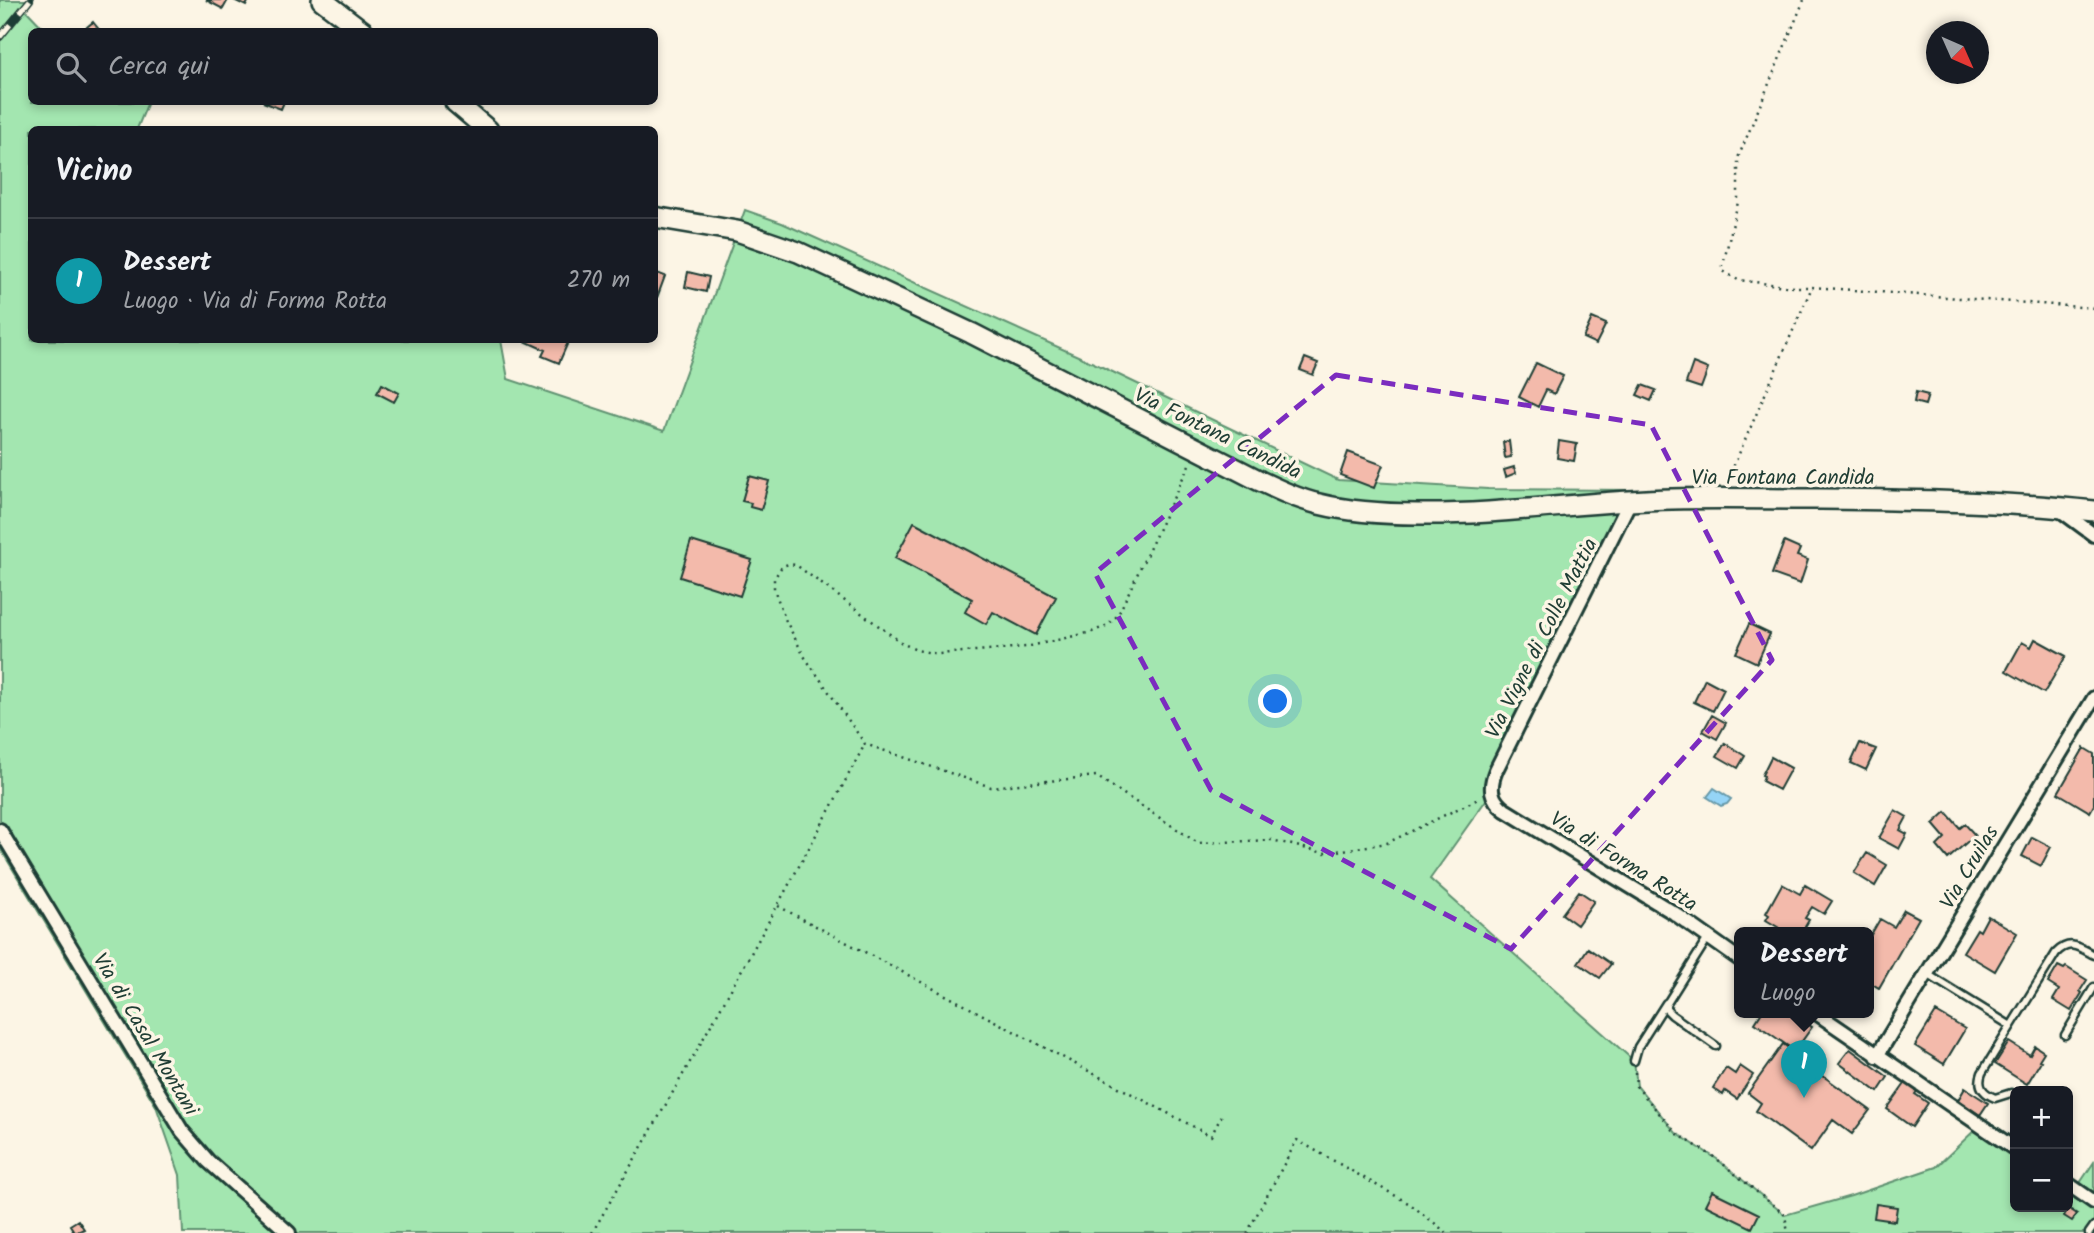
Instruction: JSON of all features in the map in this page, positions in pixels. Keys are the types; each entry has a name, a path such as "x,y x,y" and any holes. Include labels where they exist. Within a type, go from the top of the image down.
{"main road":[{"path":"322,0 359,28"},
{"path":"459,105 483,126"},
{"name":"Via Fontana Candida","path":"658,218 737,231 797,252 953,324 1260,481 1319,504 1398,514 1474,514 1630,501 1950,500 2094,511"}],"street":[{"name":"Via Vigne di Colle Mattia","path":"1491,793 1496,770 1630,501"},
{"path":"2055,507 2094,535"},
{"name":"Via Cruilas","path":"1877,1056 2094,698"},
{"name":"Via di Forma Rotta","path":"1491,793 1505,810 1674,914 1734,955"},
{"name":"Via di Casal Montani","path":"0,830 175,1121 208,1161 289,1233"},
{"path":"1823,1018 2010,1146"},
{"path":"2073,1187 2094,1202"}],"lane":[{"path":"1634,1061 1638,1047 1708,937"},
{"path":"2010,1094 1995,1098 1987,1095 1979,1083 1982,1073 2060,949 2069,944 2076,945 2094,955"},
{"path":"1927,974 2011,1026"},
{"path":"2065,1035 2094,987"},
{"path":"1667,1001 1667,1009 1672,1015 1716,1046"},
{"path":"2089,1233 2094,1226"}],"path":[{"path":"1804,0 1738,158 1738,202 1723,271 1738,280 1793,287 1812,286 2094,308"},
{"path":"1724,499 1726,485 1812,286"},
{"path":"1197,449 1118,615 1108,625 1092,632 1006,649 950,654 924,652 902,643 802,569 789,564 782,566 774,579 774,589 794,638 865,744 991,787 1096,776 1198,843 1272,840 1324,853 1387,843 1491,793"},
{"path":"592,1233 695,1056 865,744"},
{"path":"778,906 1211,1136 1223,1113"},
{"path":"1634,1061 1636,1086 1676,1133 1717,1159 1785,1215 1788,1233"},
{"path":"1247,1233 1297,1140 1409,1204 1447,1233"}],"highlighted area":[{"path":"1336,375 1651,425 1772,660 1511,949 1211,790 1095,573"}],"green space":[{"path":"0,0 29,0 24,8 43,28 28,28 28,105 147,105 138,126 28,126 28,343 502,343 508,379 664,431 745,210 782,223 1098,365 1338,480 1488,489 1638,490 1491,793 1430,879 1634,1061 1637,1086 1676,1133 1717,1159 1785,1215 1936,1167 1980,1125 2010,1146 2010,1212 2073,1212 2073,1187 2076,1189 2094,1162 2094,1233 183,1233 180,1175 156,1106 0,848"}],"water":[{"path":"1714,788 1731,799 1727,804 1721,806 1707,797"}],"building":[{"path":"206,0 228,0 223,9"},
{"path":"234,0 249,0 246,6"},
{"path":"93,22 98,28 86,28"},
{"path":"688,272 709,277 706,292 685,287"},
{"path":"658,273 665,276 658,295"},
{"path":"1592,318 1606,324 1596,344 1583,338"},
{"path":"529,343 568,343 559,363 542,356 545,350"},
{"path":"1305,358 1318,363 1313,375 1300,370"},
{"path":"1536,363 1563,376 1554,394 1546,390 1538,407 1519,397"},
{"path":"1693,363 1708,369 1701,388 1686,383"},
{"path":"382,384 399,393 394,402 377,393"},
{"path":"1642,385 1656,390 1651,401 1637,395"},
{"path":"1916,392 1928,395 1925,405 1914,402"},
{"path":"1509,441 1511,457 1505,458 1503,442"},
{"path":"1559,441 1577,444 1574,461 1557,458"},
{"path":"1348,452 1383,465 1374,488 1340,475"},
{"path":"1514,467 1516,473 1506,477 1504,470"},
{"path":"749,476 769,481 761,510 742,501"},
{"path":"914,522 1056,597 1036,635 993,612 986,624 965,612 972,599 895,558"},
{"path":"691,541 752,560 740,596 680,577"},
{"path":"1784,542 1800,549 1797,556 1808,560 1800,584 1772,574"},
{"path":"1749,624 1770,634 1757,663 1736,653"},
{"path":"2035,639 2066,656 2044,693 2006,671 2022,642 2031,647"},
{"path":"1705,679 1724,689 1713,711 1694,702"},
{"path":"1712,715 1726,723 1717,739 1703,731"},
{"path":"1725,743 1745,756 1738,768 1717,756"},
{"path":"1860,743 1876,749 1866,770 1851,763"},
{"path":"2084,748 2094,754 2094,805 2090,812 2058,793"},
{"path":"1771,757 1791,768 1779,790 1762,781 1762,775"},
{"path":"1895,810 1907,817 1900,830 1907,834 1899,849 1879,838"},
{"path":"1946,812 1960,828 1965,824 1975,835 1948,859 1937,846 1945,838 1933,824"},
{"path":"2032,837 2051,847 2041,866 2022,856"},
{"path":"1867,853 1887,865 1875,886 1854,873"},
{"path":"1782,884 1800,894 1805,885 1832,901 1824,914 1812,907 1805,918 1809,920 1805,927 1778,927 1766,920 1769,915 1766,913"},
{"path":"1579,891 1594,901 1577,925 1562,914"},
{"path":"1904,910 1919,918 1879,988 1874,985 1874,929 1880,919 1894,927"},
{"path":"1988,916 2017,933 1995,971 1963,952"},
{"path":"1588,948 1611,964 1600,978 1578,963"},
{"path":"2058,966 2064,969 2066,967 2087,980 2071,1011 2053,1000 2059,990 2048,983"},
{"path":"1936,1012 1965,1029 1944,1064 1915,1046"},
{"path":"1758,1018 1799,1018 1812,1027 1795,1051 1755,1023"},
{"path":"2009,1042 2030,1055 2035,1046 2044,1052 2027,1084 1995,1064"},
{"path":"1783,1044 1870,1110 1852,1134 1833,1120 1811,1151 1756,1111 1761,1103 1748,1093"},
{"path":"1850,1049 1888,1077 1878,1092 1839,1063"},
{"path":"1740,1066 1753,1075 1737,1099 1725,1091 1723,1095 1713,1088 1726,1068 1735,1074"},
{"path":"1907,1081 1919,1089 1915,1094 1928,1103 1912,1127 1887,1109"},
{"path":"1965,1088 1988,1103 1980,1115 1958,1100"},
{"path":"1712,1191 1759,1214 1752,1228 1705,1205"},
{"path":"1876,1204 1897,1207 1895,1221 1874,1218"},
{"path":"2066,1212 2077,1214 2072,1221 2064,1216"},
{"path":"78,1220 84,1229 75,1233 70,1225"}],"railway":[{"path":"0,37 30,0"}],"place":[{"name":"Dessert","path":"1804,1098"}]}
